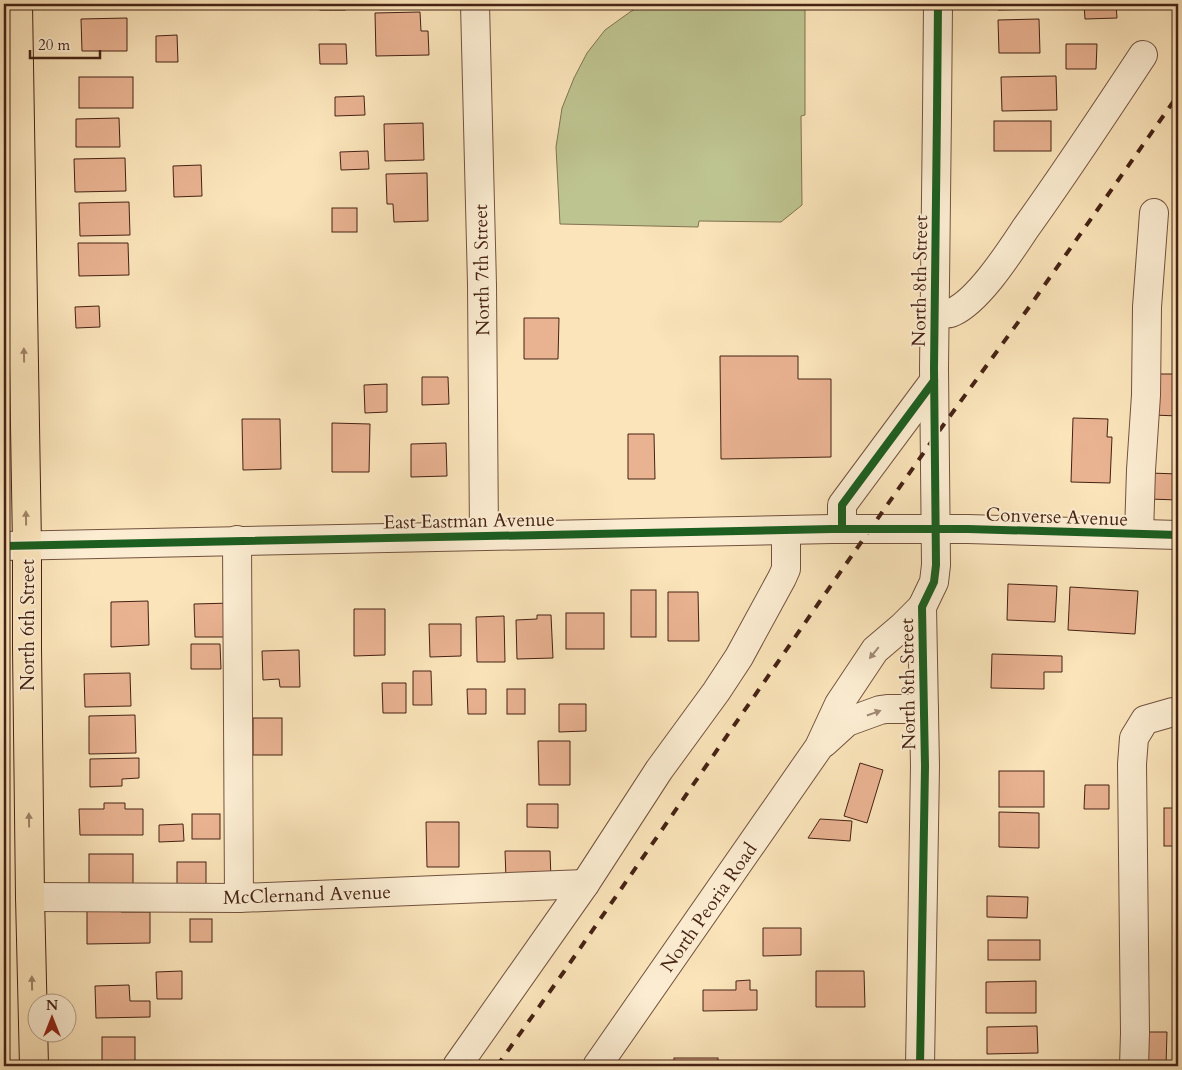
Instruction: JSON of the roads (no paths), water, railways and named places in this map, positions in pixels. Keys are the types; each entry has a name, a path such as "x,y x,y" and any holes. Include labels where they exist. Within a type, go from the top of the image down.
{"main road":[{"name":"North 6th Street","path":"18,4 15,546 30,897 34,1066"}],"street":[{"name":"North 7th Street","path":"475,4 484,536"},
{"name":"North 8th Street","path":"920,1066 925,766 922,607 934,582 936,565 934,313 938,4"},
{"path":"934,313 951,313 975,296 999,266 1068,169 1143,55"},
{"path":"1139,534 1148,307 1154,212"},
{"path":"842,529 842,505 934,381"},
{"name":"East Eastman Avenue","path":"15,546 237,540 936,529"},
{"name":"Converse Avenue","path":"936,529 1178,535"},
{"path":"457,1066 585,884 659,770 739,657 786,569 786,530"},
{"path":"237,540 239,898"},
{"name":"North Peoria Road","path":"597,1066 819,747 839,704 875,650 922,607"},
{"name":"North Peoria Road","path":"819,747 846,722 880,710 924,708"},
{"path":"1134,1066 1132,764 1134,738 1145,720 1178,712"},
{"name":"McClernand Avenue","path":"30,897 239,898 585,884"}],"railway":[{"path":"497,1066 934,438 1027,310 1178,95"}]}
